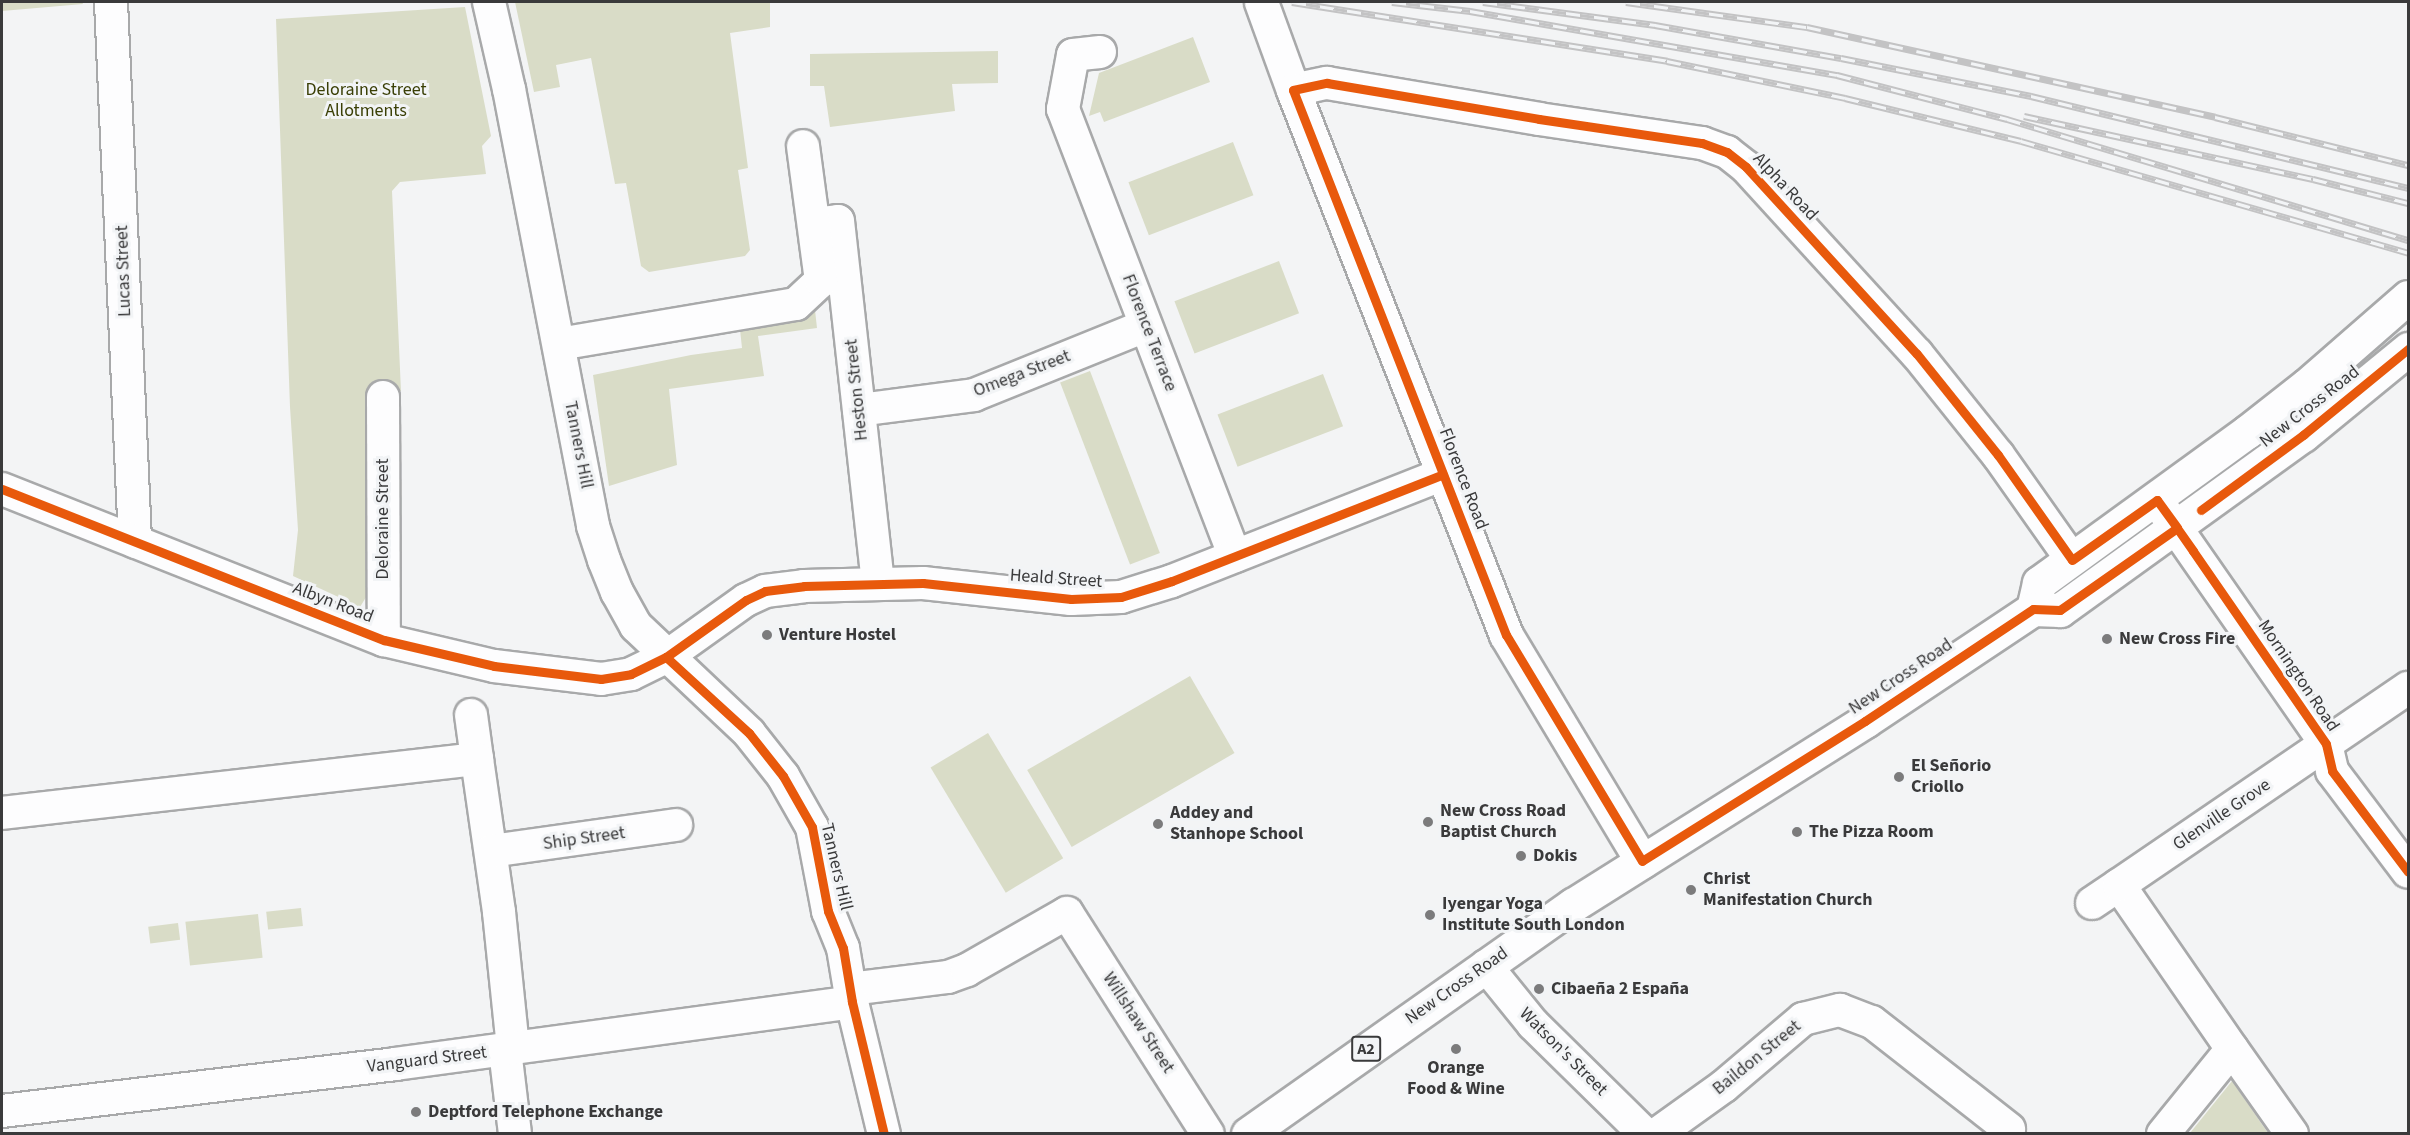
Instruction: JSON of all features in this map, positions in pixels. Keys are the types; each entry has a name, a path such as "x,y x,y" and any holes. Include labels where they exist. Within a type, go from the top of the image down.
{"main road":[{"name":"Florence Road","path":"1261,2 1293,90 1506,635 1642,861"},
{"name":"New Cross Road","path":"2033,609 2039,583 2157,500 2307,385 2409,297"},
{"name":"New Cross Road","path":"1248,1134 1486,966 1642,861 1865,722 2033,609 2060,610 2303,435 2409,349"}],"street":[{"name":"Lucas Street","path":"111,2 135,541"},
{"name":"Tanners Hill","path":"489,2 509,89 593,526 604,560 617,592 636,626 666,657 749,733 800,802 812,827 819,851 828,911 843,948 851,996 884,1134"},
{"name":"Florence Terrace","path":"1100,52 1073,55 1064,110 1235,556"},
{"name":"Alpha Road","path":"1293,90 1327,83 1539,119 1702,142 1727,152 1746,167 1917,354 1998,455 2072,560"},
{"path":"559,344 796,304 821,281 803,146"},
{"name":"Heston Street","path":"813,224 838,221 878,583"},
{"name":"Omega Street","path":"859,410 974,395 1145,326"},
{"name":"Deloraine Street","path":"383,397 384,640"},
{"name":"Heald Street","path":"666,657 746,600 765,591 804,586 923,583 1096,600 1146,590 1443,474"},
{"name":"Albyn Road","path":"2,489 384,640 494,666 602,679 631,674 666,657"},
{"name":"Mornington Road","path":"2157,500 2326,744 2332,771 2409,873"},
{"name":"Glenville Grove","path":"2092,903 2409,688"},
{"path":"471,715 491,851 516,1134"},
{"path":"2,813 477,759"},
{"name":"Ship Street","path":"491,851 676,825"},
{"path":"2119,885 2292,1134"},
{"name":"Vanguard Street","path":"2,1111 509,1049 851,996 948,977 967,970 1067,913"},
{"name":"Willshaw Street","path":"1067,913 1208,1134"},
{"name":"Watson's Street","path":"1486,966 1533,1024 1645,1134"},
{"name":"Baildon Street","path":"1657,1134 1724,1086 1803,1020 1840,1010 1872,1022 2009,1129"},
{"path":"2163,1134 2232,1049"}],"green space":[{"path":"2,2 82,2 83,4 2,11"},
{"path":"515,2 770,2 770,27 730,33 748,168 738,170 750,250 745,256 649,272 641,266 626,183 615,184 591,58 556,65 560,87 534,92"},
{"name":"Deloraine Street Allotments","path":"465,7 491,136 482,146 486,174 400,182 392,191 401,391 368,390 368,594 360,607 293,576 298,530 290,407 276,19"},
{"path":"1193,37 1210,82 1104,122 1100,112 1089,116 1099,73"},
{"path":"998,51 998,83 952,84 955,111 830,127 824,86 810,86 810,54"},
{"path":"1233,142 1253,195 1149,235 1128,182"},
{"path":"1279,261 1299,313 1195,353 1174,301"},
{"path":"815,310 817,328 758,336 764,376 669,389 677,465 609,486 593,375 691,355 742,348 739,320"},
{"path":"1090,371 1160,553 1130,565 1060,382"},
{"path":"1323,374 1343,426 1238,467 1218,414"},
{"path":"1190,676 1234,753 1072,847 1027,770"},
{"path":"988,733 1063,858 1006,893 931,768"},
{"path":"301,908 303,926 268,930 266,912"},
{"path":"258,914 263,958 190,965 185,922"},
{"path":"178,923 180,940 150,944 148,927"},
{"path":"2232,1081 2268,1133 2190,1133"}],"railway":[{"path":"1292,2 1667,61 1845,98 2021,141 2408,253"},
{"path":"1392,2 1470,11 1837,75 2007,119 2408,240"},
{"path":"1483,2 1655,25 1841,58 2031,96 2408,188"},
{"path":"1626,2 1807,27 2215,117 2408,165"},
{"path":"2024,116 2313,179 2408,203"}],"cycle path":[{"path":"2177,528 2060,610 2033,609 1865,721 1642,861 1506,635 1293,90 1327,83 1539,119 1702,143 1727,152 1746,167 1917,354 1998,455 2072,560 2157,500 2177,528 2193,551 2326,744 2332,771 2408,872"},
{"path":"2201,510 2303,435 2408,349"},
{"path":"2,489 384,640 494,666 601,679 631,674 666,657 746,600 765,591 804,586 923,583 1071,599 1121,597 1172,581 1443,474"},
{"path":"666,657 749,733 783,776 812,827 828,911 843,948 852,1002 884,1134"}],"place":[{"name":"Venture Hostel","path":"767,635"},
{"name":"New Cross Fire","path":"2107,639"},
{"name":"El Señorio Criollo","path":"1899,777"},
{"name":"New Cross Road Baptist Church","path":"1428,822"},
{"name":"Addey and Stanhope School","path":"1158,824"},
{"name":"The Pizza Room","path":"1797,832"},
{"name":"Dokis","path":"1521,856"},
{"name":"Christ Manifestation Church","path":"1691,890"},
{"name":"Iyengar Yoga Institute South London","path":"1430,915"},
{"name":"Cibaeña 2 España","path":"1539,989"},
{"name":"Orange Food & Wine","path":"1456,1049"},
{"name":"Deptford Telephone Exchange","path":"416,1112"}]}
